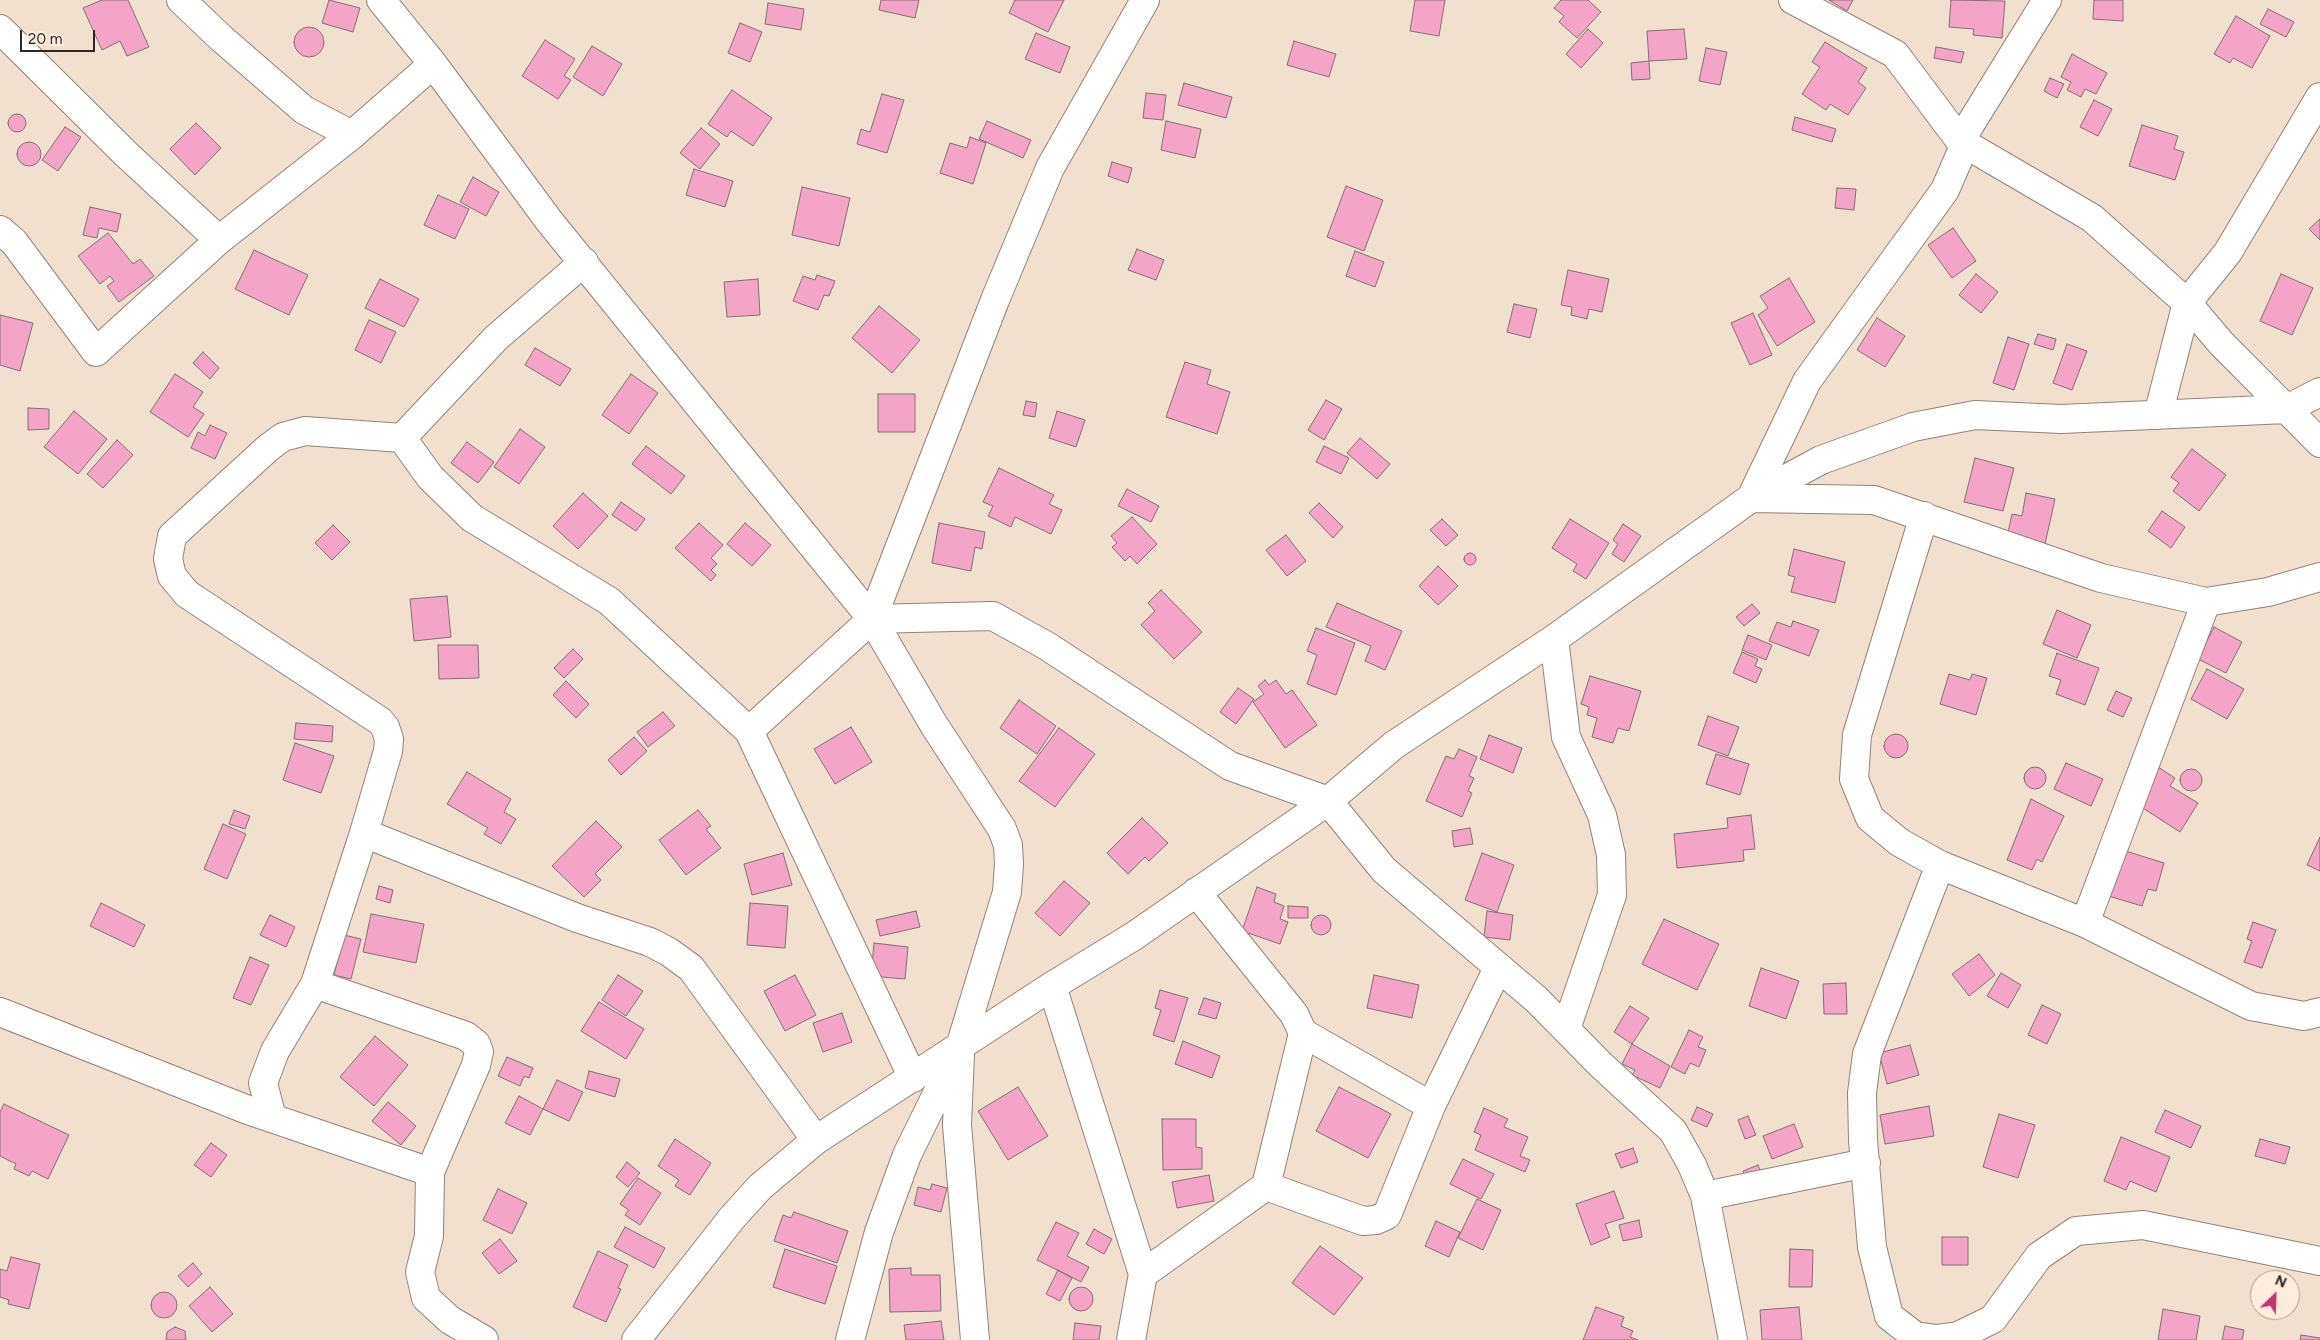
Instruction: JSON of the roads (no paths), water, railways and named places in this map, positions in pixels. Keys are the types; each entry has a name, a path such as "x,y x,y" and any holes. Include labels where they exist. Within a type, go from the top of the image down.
{"street":[{"path":"182,0 221,38 304,110 352,135"},
{"path":"381,0 433,64 550,222 872,619 934,726 1002,829 1008,846 1007,892 960,1047 907,1155 879,1232 850,1340"},
{"path":"749,731 872,619 995,300 1050,168 1146,0"},
{"path":"1751,498 1807,381 1945,190 1964,146 1896,54 1793,0"},
{"path":"1960,141 2047,0"},
{"path":"0,29 126,154 219,240"},
{"path":"5,241 96,352 219,240 352,135 433,64"},
{"path":"2158,416 2187,303 2228,252 2320,97"},
{"path":"1960,141 2092,218 2187,303 2220,343 2320,443"},
{"path":"402,438 496,338 584,262"},
{"path":"636,1340 760,1187 816,1140 1052,986 1134,936 1328,801 1394,745 1554,639 1751,498 1821,460 1913,427 1975,415 2061,419 2287,409 2320,392"},
{"path":"272,1118 263,1083 275,1051 315,984 364,834 388,752 389,739 380,721 187,594 172,576 168,559 172,536 268,448 283,437 305,431 402,438"},
{"path":"402,438 430,478 472,518 609,600 749,731 913,1078"},
{"path":"1751,498 1874,500 2101,578 2206,602 2268,592 2320,577"},
{"path":"1924,516 1857,735 1854,779 1870,818 1899,842 1940,866 2085,922 2251,1006 2304,1016 2320,1012"},
{"path":"2085,922 2206,602"},
{"path":"872,619 993,616 1047,646 1230,766 1328,801 1384,870 1536,999 1566,1030 1673,1131 1692,1165 1705,1196 1733,1340"},
{"path":"1554,639 1566,737 1602,815 1610,855 1612,895 1566,1030"},
{"path":"364,834 577,918 650,942 669,952 690,968 699,979 816,1140"},
{"path":"1940,866 1867,1054 1862,1092 1872,1247 1888,1316 1916,1336 1936,1339 1958,1336 1993,1319 2039,1256 2076,1231 2143,1226 2320,1261"},
{"path":"1196,892 1294,1014 1303,1033 1431,1106"},
{"path":"1266,1186 1364,1220 1376,1220 1387,1215 1431,1106 1498,968"},
{"path":"315,984 466,1036 476,1044 479,1052 476,1065 430,1172 429,1236 420,1272 426,1298 450,1320 484,1340"},
{"path":"1052,986 1143,1274 1131,1340"},
{"path":"0,1012 272,1118 430,1172"},
{"path":"1143,1274 1266,1186 1303,1033"},
{"path":"960,1047 958,1126 975,1340"},
{"path":"1705,1196 1866,1163"}]}
